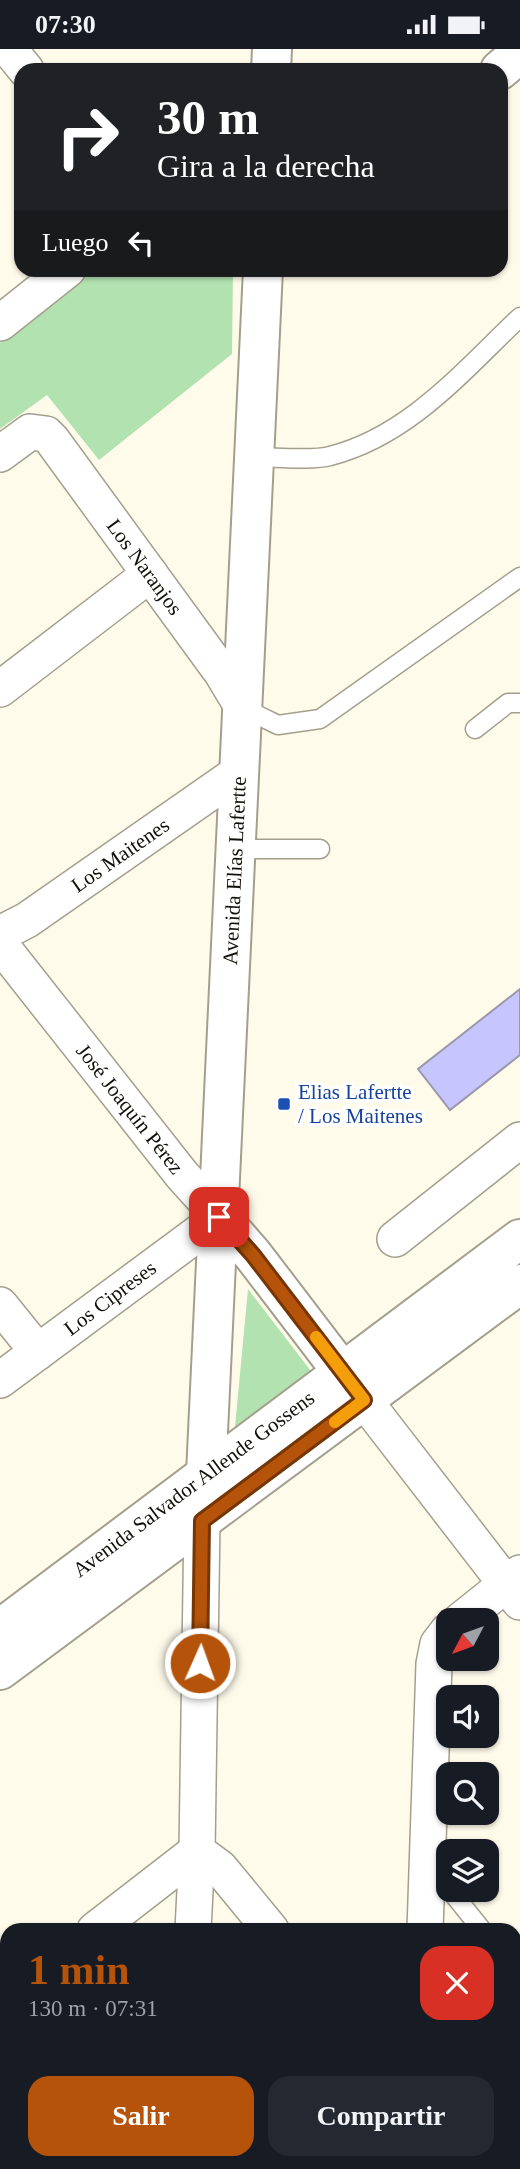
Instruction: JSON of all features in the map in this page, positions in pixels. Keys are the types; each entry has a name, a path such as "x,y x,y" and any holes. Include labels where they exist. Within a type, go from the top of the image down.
{"street":[{"path":"9,49 20,63"},
{"path":"0,323 58,277"},
{"name":"Avenida Elías Lafertte","path":"206,1474 264,277"},
{"name":"Los Naranjos","path":"0,454 23,435 37,431 52,440 222,673 243,709"},
{"path":"0,689 150,574"},
{"name":"Los Maitenes","path":"0,934 36,913 238,773"},
{"name":"José Joaquín Pérez","path":"0,944 182,1175 253,1255 353,1386 515,1586"},
{"path":"395,1238 520,1140"},
{"name":"Los Cipreses","path":"0,1380 219,1217"},
{"name":"Avenida Salvador Allende Gossens","path":"0,1670 202,1521 520,1239"},
{"name":"Avenida Salvador Allende Gossens","path":"0,1629 206,1474 520,1284"},
{"path":"0,1305 38,1352"},
{"path":"193,1923 202,1521"},
{"path":"480,1608 515,1586"},
{"path":"436,1656 434,1664 440,1839"},
{"path":"103,1923 197,1851"},
{"path":"197,1851 220,1868 265,1923"},
{"path":"427,1923 436,1898"}],"lane":[{"path":"255,457 328,457 383,436 417,414 520,317"},
{"path":"243,709 278,725 320,719 520,577"},
{"path":"475,729 508,703 520,703"},
{"path":"237,849 320,849"},
{"path":"460,1902 476,1923"}],"green space":[{"path":"86,277 233,277 232,354 99,460 47,395 0,429 0,343"},
{"path":"248,1289 314,1375 234,1437"}],"building":[{"path":"520,989 520,1055 450,1110 418,1069"}],"slow traffic":[{"path":"316,1337 364,1400 335,1422"}],"place":[{"name":"Elias Lafertte / Los Maitenes","path":"284,1104"}],"route":[{"path":"200,1663 202,1521 364,1400 253,1255 219,1217"}]}
